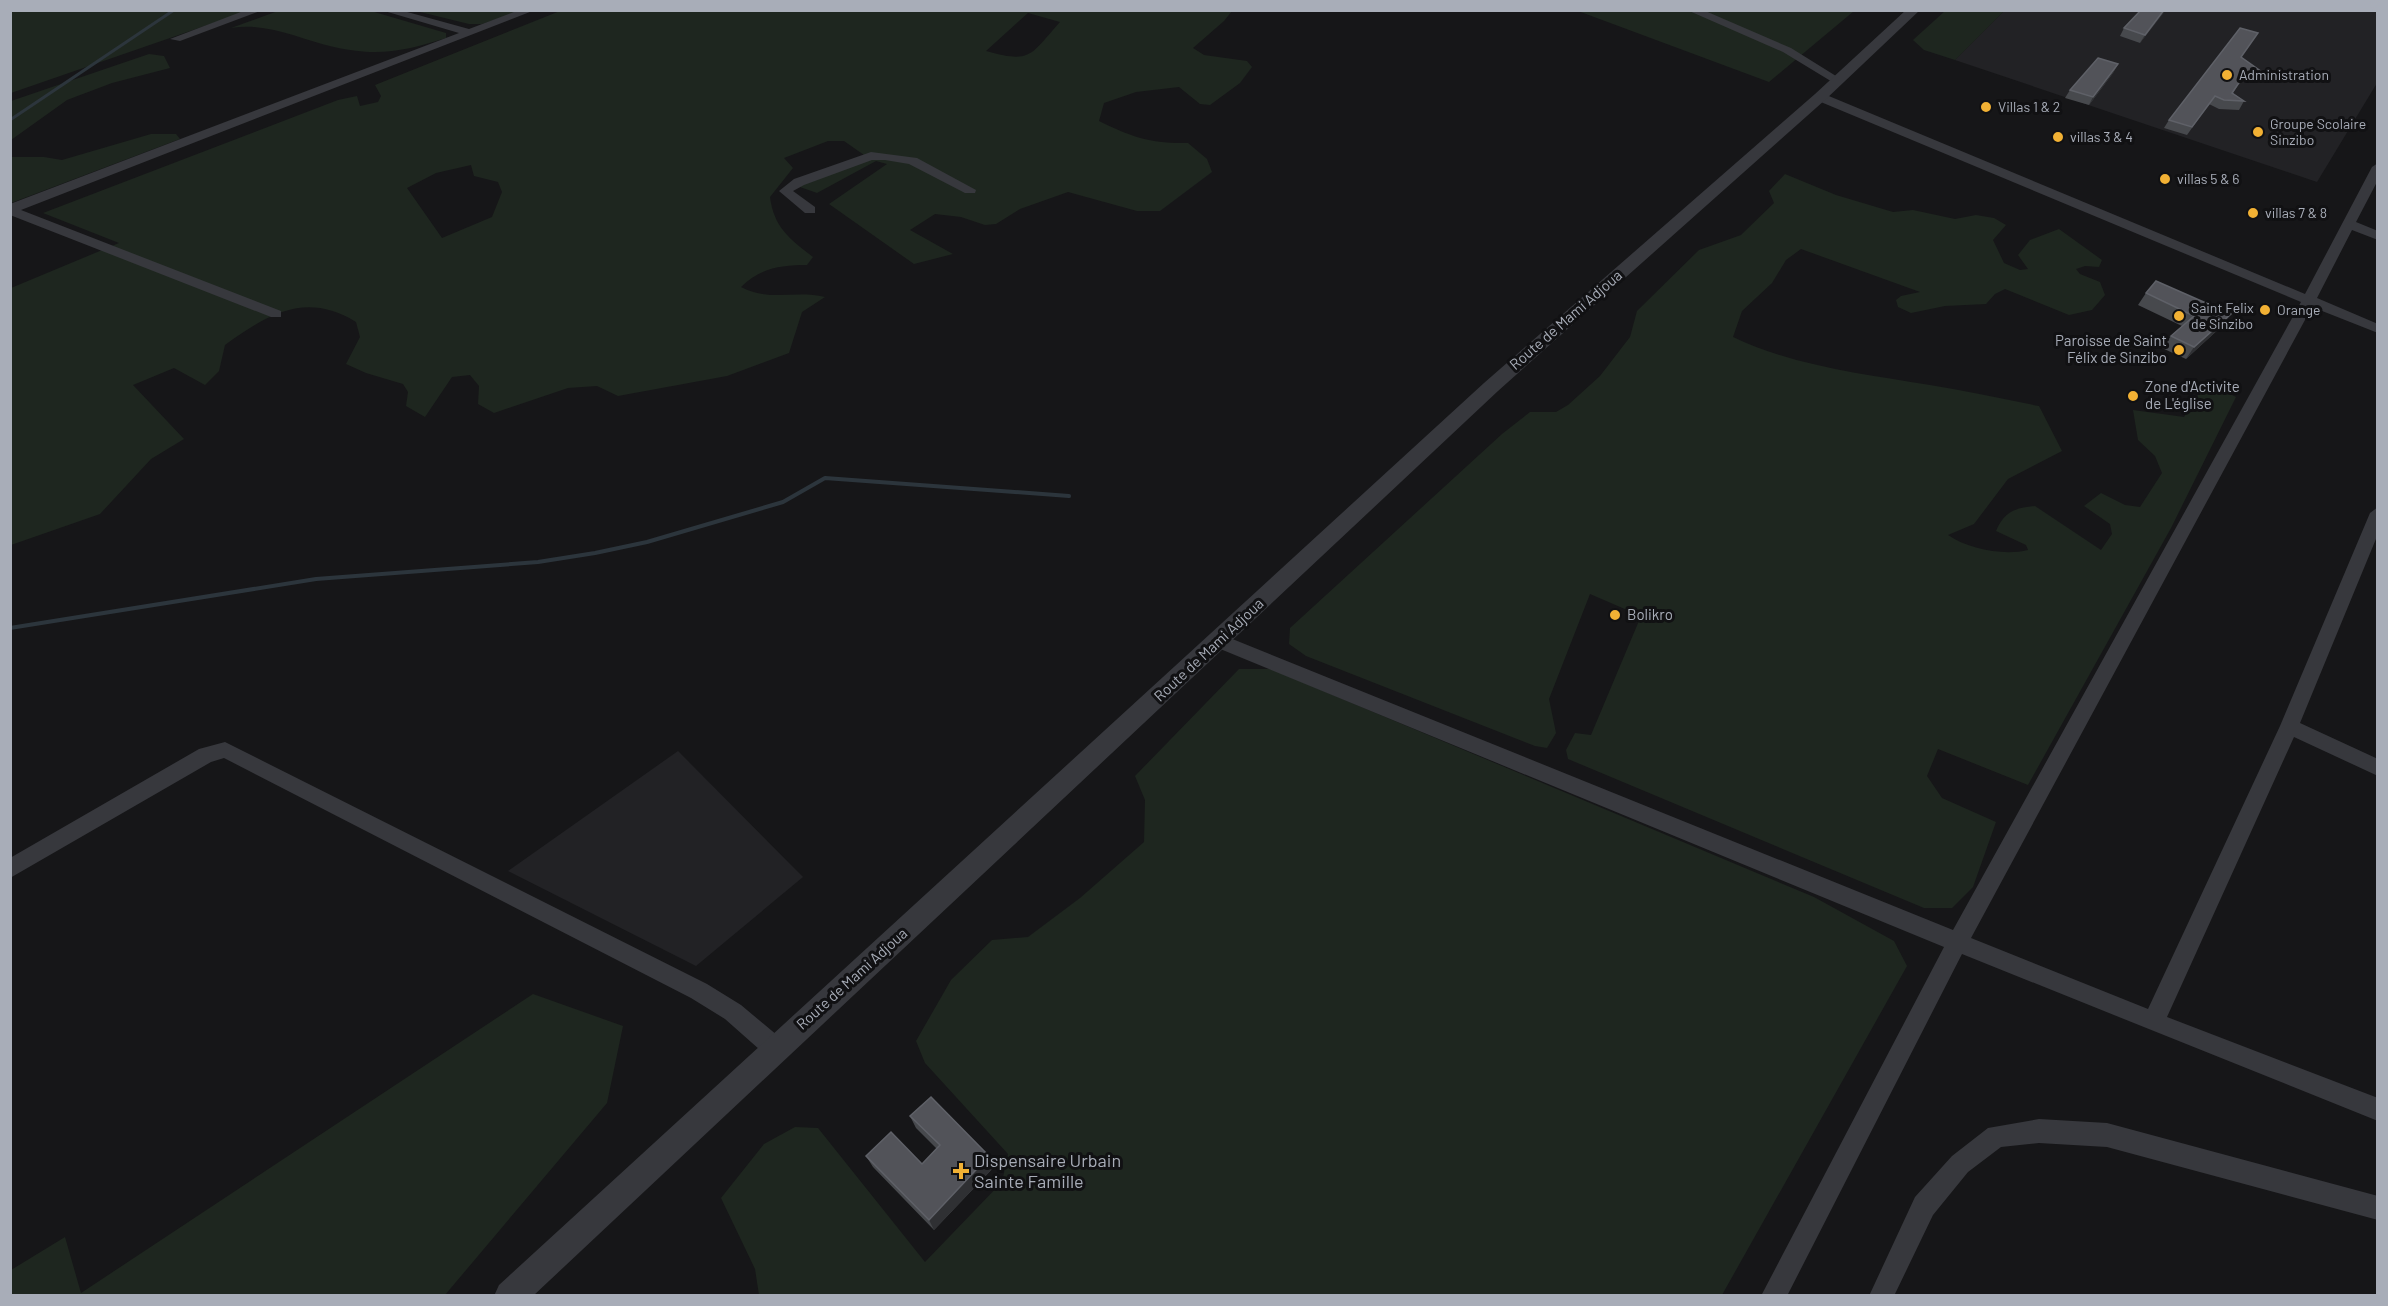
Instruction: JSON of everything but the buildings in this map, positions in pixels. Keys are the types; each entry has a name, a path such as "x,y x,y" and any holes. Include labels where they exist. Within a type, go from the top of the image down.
{"street":[{"path":"177,39 258,10"},
{"path":"386,10 470,33"},
{"path":"10,210 530,10"},
{"path":"1692,10 1787,50 1838,81"},
{"name":"Route de Mami Adjoua","path":"510,1296 1491,387 1838,81 1914,10"},
{"path":"1820,97 2378,330"},
{"path":"810,210 785,191 799,183 871,156 913,161 970,190"},
{"path":"1773,1296 1958,941 2309,300 2378,167"},
{"path":"10,210 276,314"},
{"path":"2348,224 2378,236"},
{"path":"2153,1022 2289,726 2378,513"},
{"path":"1219,641 2153,1022 2378,1110"},
{"path":"2289,726 2378,768"},
{"path":"10,869 206,755 225,750 699,991 733,1012 776,1049"},
{"path":"1881,1296 1924,1206 1960,1164 1996,1136 2039,1131 2107,1135 2378,1208"}],"shaded area":[{"path":"11,10 248,11 11,93"},
{"path":"278,11 371,11 446,33 446,38 404,49 364,52 334,47 270,29 231,28"},
{"path":"416,11 521,11 482,24 469,24"},
{"path":"560,11 1232,11 1193,48 1204,55 1247,61 1252,67 1240,83 1210,105 1200,104 1179,87 1136,92 1104,103 1099,121 1142,138 1188,143 1207,159 1212,172 1160,211 1137,211 1068,192 1020,209 996,224 985,225 961,217 935,214 910,230 953,254 914,264 829,204 887,164 876,161 817,193 800,187 864,155 844,141 828,141 784,158 793,168 770,197 772,208 784,232 813,257 807,265 780,267 763,272 741,287 762,294 825,297 802,312 789,353 727,376 618,396 597,386 568,388 494,413 478,404 479,386 470,375 452,377 425,417 406,406 408,392 403,384 366,373 346,364 360,337 356,322 338,313 320,308 304,307 272,316 225,345 219,371 205,385 174,368 133,385 184,439 151,459 100,514 11,545 11,288 119,243 43,213 338,100 357,96 360,106 378,102 381,96 375,85","holes":["1028,13 1060,22 1029,54 1013,57 986,51","471,165 474,176 498,182 502,192 492,217 442,238 407,188 436,173"]},
{"path":"1578,11 1854,11 1769,82"},
{"path":"1945,11 2004,11 1955,60 1924,50 1913,40"},
{"name":"Groupe Scolaire Sinzibo","path":"2004,11 2377,11 2377,83 2317,182 1955,60"},
{"path":"149,54 164,56 170,68 112,83 67,100 11,140 11,101"},
{"path":"151,134 176,134 180,139 11,203 11,157 44,157 62,160"},
{"path":"1785,174 1836,195 1893,212 1913,210 1955,219 1976,215 1994,218 2006,225 1993,240 2004,263 2020,270 2028,269 2018,255 2030,240 2059,229 2102,260 2099,267 2085,266 2076,269 2080,274 2100,282 2105,295 2092,310 2069,315 2005,289 1995,294 1986,304 1945,306 1911,313 1898,307 1896,300 1901,296 1920,292 1801,249 1786,260 1772,283 1742,311 1733,337 1780,355 1854,373 1944,387 2039,406 2062,451 2008,479 1974,524 1948,535 1956,540 1997,552 2028,550 2026,545 1996,531 2006,515 2021,508 2035,506 2101,550 2112,534 2110,524 2084,506 2101,493 2125,505 2140,507 2162,473 2155,456 2138,440 2133,410 2184,417 2203,387 2219,388 2236,397 2171,528 2028,785 1938,749 1927,776 1942,798 1996,822 1973,887 1952,908 1924,908 1568,759 1566,750 1575,733 1591,735 1641,616 1590,594 1549,699 1556,733 1547,748 1535,746 1306,656 1289,644 1290,628 1502,434 1530,412 1556,412 1568,405 1600,376 1630,337 1637,311 1699,250 1741,235 1774,203 1769,191"},
{"path":"1239,669 1271,669 1814,897 1894,941 1907,966 1722,1295 759,1295 755,1269 721,1198 764,1144 795,1127 818,1128 925,1262 1002,1182 1008,1154 925,1063 916,1041 951,980 992,940 1028,937 1080,898 1144,842 1145,800 1135,776"},
{"path":"678,751 803,877 696,966 508,871"},
{"path":"533,994 623,1026 607,1103 445,1295 11,1295 11,1270 65,1237 81,1293"}],"waterway":[{"path":"10,120 174,10"},
{"path":"10,628 316,579 538,562 595,553 647,542 783,502 825,478 1069,496"}],"place":[{"name":"Administration","path":"2227,75"},
{"name":"Villas 1 & 2","path":"1986,107"},
{"name":"Groupe Scolaire Sinzibo","path":"2258,132"},
{"name":"villas 3 & 4","path":"2058,137"},
{"name":"villas 5 & 6","path":"2165,179"},
{"name":"villas 7 & 8","path":"2253,213"},
{"name":"Orange","path":"2265,310"},
{"name":"Saint Felix de Sinzibo","path":"2179,316"},
{"name":"Paroisse de Saint Félix de Sinzibo","path":"2179,350"},
{"name":"Zone d'Activite de L'église","path":"2133,396"},
{"name":"Bolikro","path":"1615,615"},
{"name":"Dispensaire Urbain Sainte Famille","path":"961,1171"}]}
